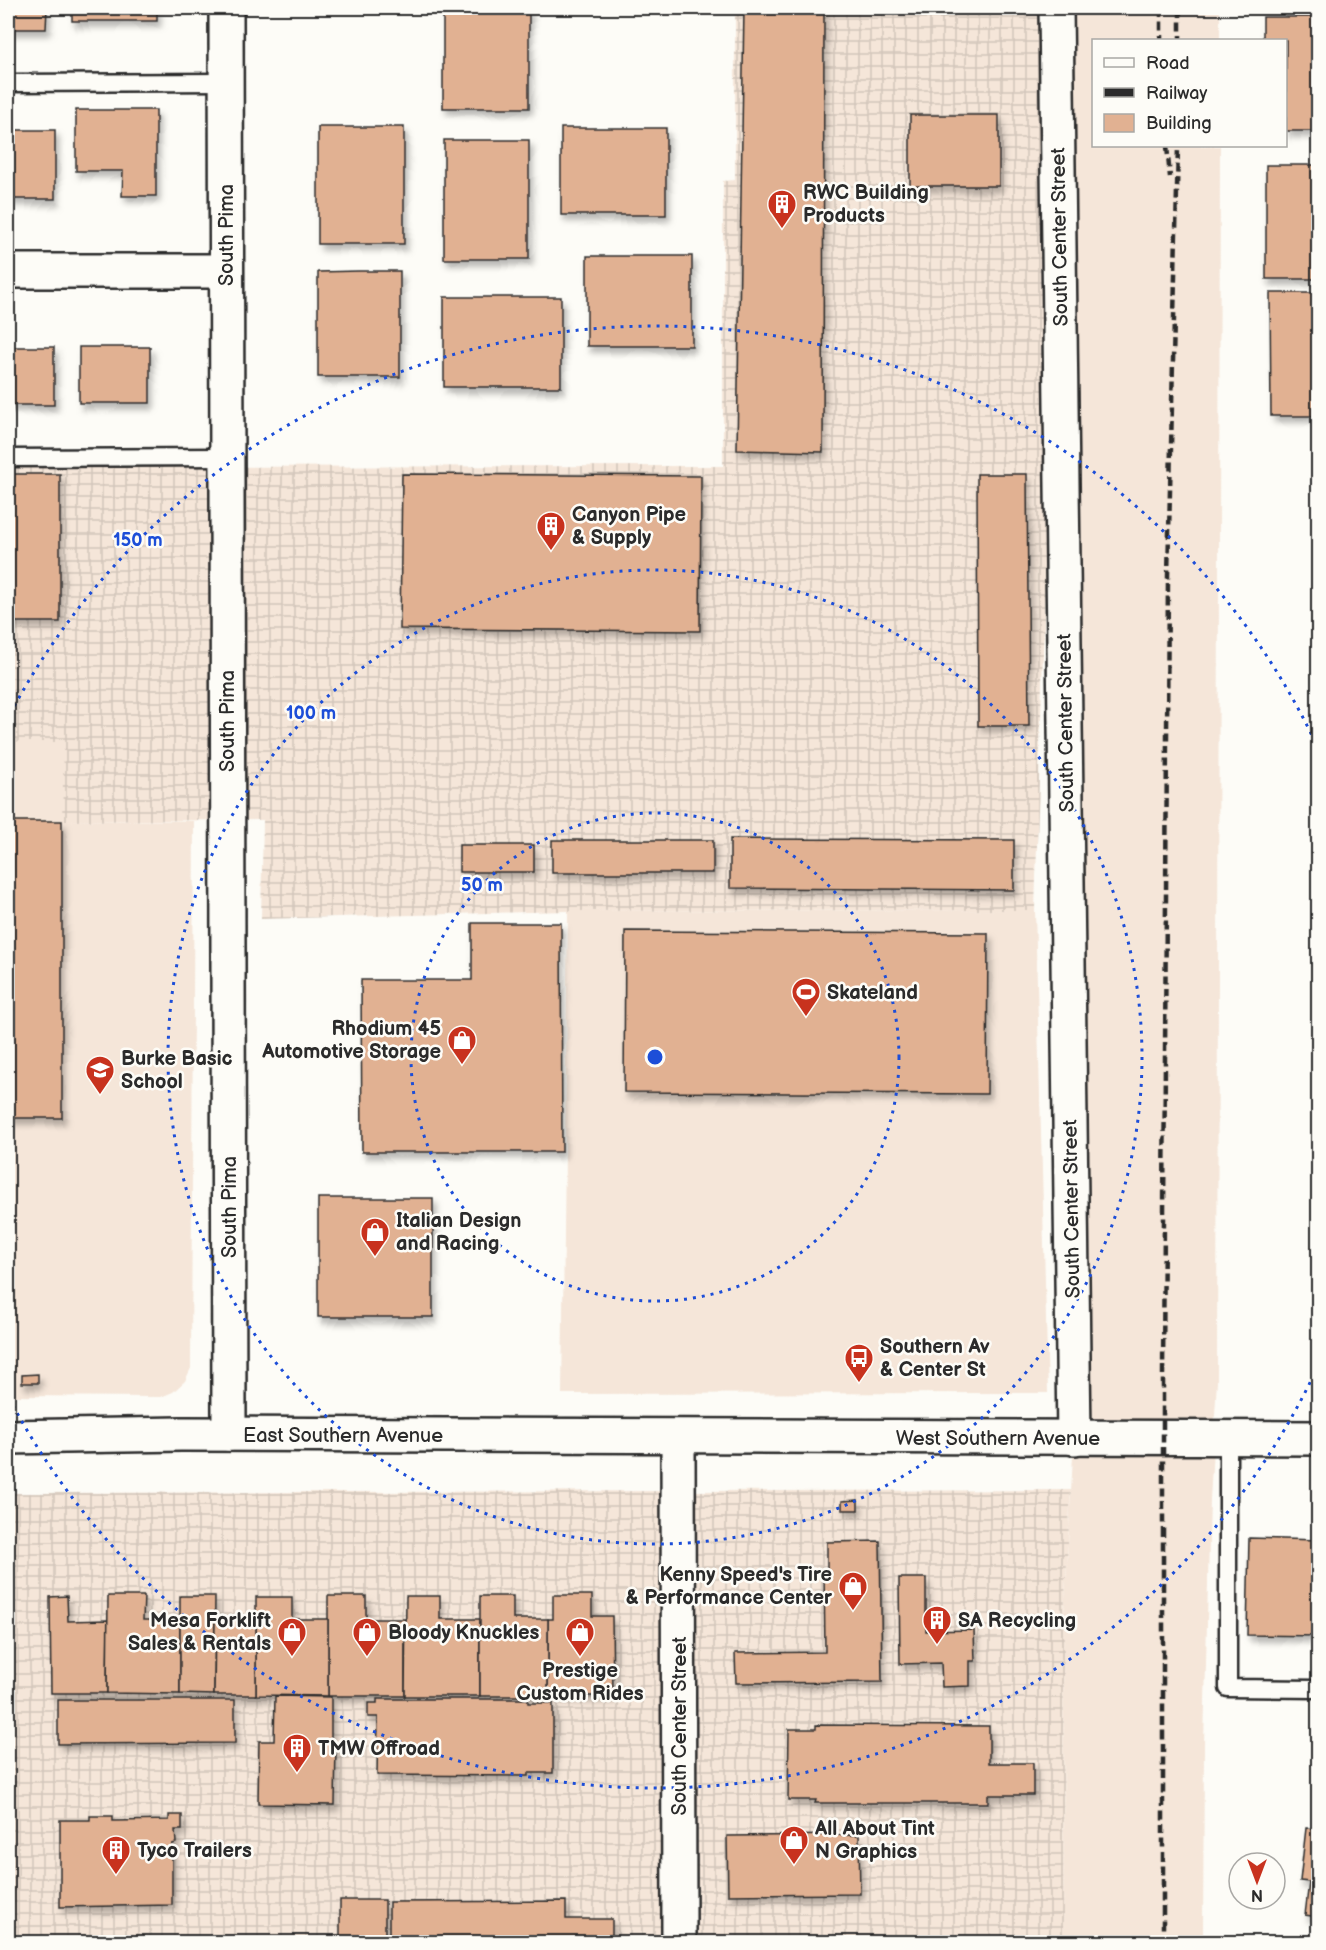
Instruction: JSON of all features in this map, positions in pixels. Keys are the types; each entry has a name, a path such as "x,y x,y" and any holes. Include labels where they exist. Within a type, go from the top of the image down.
{"street":[{"name":"South Pima","path":"226,8 230,1434"},
{"name":"South Center Street","path":"1056,8 1074,1438"},
{"path":"8,271 226,271"},
{"name":"East Southern Avenue","path":"8,1437 230,1434 678,1437"},
{"name":"South Center Street","path":"678,1437 679,1942"},
{"name":"West Southern Avenue","path":"678,1437 1318,1438"}],"lane":[{"path":"8,83 226,82"},
{"path":"8,458 227,457"},
{"path":"1228,1438 1228,1688 1318,1689"}],"shaded area":[{"path":"735,8 1063,8 1035,910 568,911 261,919 263,820 62,821 64,742 8,742 8,467 723,466 723,181 735,180"},
{"path":"1072,8 1220,8 1220,39 1092,39 1092,147 1220,147 1217,1381 1210,1500 1204,1745 1203,1942 1063,1942 1064,1616 1074,1438"},
{"name":"Burke Basic School","path":"8,742 65,742 63,821 194,821 191,1368 185,1381 173,1392 161,1397 8,1396"},
{"path":"1035,910 1048,1393 562,1394 568,911"},
{"path":"1071,1490 1064,1616 1063,1942 8,1942 8,1493"}],"building":[{"path":"8,8 47,8 46,29 8,29"},
{"path":"72,8 157,8 157,21 72,21"},
{"path":"443,8 529,8 529,108 443,108"},
{"name":"RWC Building Products","path":"744,8 824,8 823,452 737,450"},
{"path":"1318,8 1318,9 1260,9"},
{"path":"1263,17 1318,17 1318,131 1287,131 1287,39 1263,39"},
{"path":"76,110 156,110 156,196 122,196 123,171 76,171"},
{"path":"910,115 999,115 999,186 910,186"},
{"path":"318,127 404,127 404,244 318,244"},
{"path":"561,128 666,128 666,215 561,215"},
{"path":"8,130 55,130 55,199 8,199"},
{"path":"444,140 529,140 529,259 444,259"},
{"path":"1266,165 1318,165 1318,279 1266,279"},
{"path":"587,256 692,256 692,346 587,346"},
{"path":"400,271 400,377 318,377 318,272"},
{"path":"1270,293 1318,293 1318,416 1271,416"},
{"path":"444,297 561,297 561,387 444,387"},
{"path":"8,347 54,347 54,405 8,405"},
{"path":"79,347 150,347 150,403 79,403"},
{"path":"8,474 60,474 60,622 8,622"},
{"name":"Canyon Pipe & Supply","path":"402,474 701,476 700,631 400,629"},
{"path":"977,474 1027,474 1029,726 978,726"},
{"path":"8,821 62,821 62,1118 8,1118"},
{"path":"730,839 1014,840 1014,890 730,888"},
{"path":"552,840 713,840 713,873 552,873"},
{"path":"459,845 534,845 534,872 459,872"},
{"name":"Rhodium 45 Automotive Storage","path":"472,923 561,923 562,1152 362,1152 361,980 472,980"},
{"name":"Skateland","path":"625,931 988,933 987,1094 624,1092"},
{"name":"Italian Design and Racing","path":"318,1198 433,1198 433,1317 318,1317"},
{"path":"38,1374 38,1383 22,1383 22,1375"},
{"path":"858,1500 858,1510 842,1510 842,1501"},
{"path":"1249,1538 1318,1540 1318,1636 1247,1635"},
{"name":"Kenny Speed's Tire & Performance Center","path":"880,1541 882,1682 736,1683 735,1653 825,1652 824,1569 827,1569 827,1542"},
{"name":"SA Recycling","path":"899,1578 926,1578 926,1631 974,1630 975,1661 970,1661 970,1686 942,1687 941,1663 900,1664"},
{"name":"Prestige Custom Rides","path":"553,1595 592,1595 592,1616 612,1616 613,1696 548,1696 548,1619 553,1619"},
{"path":"67,1596 68,1621 108,1620 107,1693 51,1693 50,1597"},
{"path":"108,1596 144,1596 143,1620 180,1620 180,1694 107,1693"},
{"path":"180,1596 215,1596 214,1695 180,1694"},
{"name":"Bloody Knuckles","path":"328,1596 366,1596 366,1619 405,1619 405,1696 328,1696"},
{"path":"406,1596 440,1596 440,1619 480,1619 480,1696 405,1696"},
{"path":"480,1596 513,1596 513,1619 548,1619 548,1696 480,1696"},
{"name":"Mesa Forklift Sales & Rentals","path":"256,1597 292,1597 292,1619 328,1619 328,1696 256,1695"},
{"path":"215,1619 256,1619 256,1695 214,1695"},
{"name":"TMW Offroad","path":"275,1696 331,1697 331,1743 336,1743 335,1805 258,1804 259,1741 274,1741"},
{"path":"377,1699 528,1699 528,1703 553,1703 553,1773 528,1773 528,1776 377,1775 378,1717 368,1717 368,1703 377,1703"},
{"path":"58,1700 235,1700 235,1743 58,1744"},
{"path":"816,1725 989,1726 989,1763 1033,1763 1033,1795 988,1795 988,1803 815,1803 816,1800 788,1800 789,1729 816,1729"},
{"name":"Tyco Trailers","path":"169,1815 182,1815 182,1830 175,1830 176,1843 172,1844 172,1905 60,1907 60,1820 90,1820 90,1816 113,1816 113,1821 169,1820"},
{"path":"1306,1828 1318,1829 1318,1917 1305,1915 1309,1882 1300,1881"},
{"name":"All About Tint N Graphics","path":"859,1835 860,1894 728,1895 727,1836"},
{"path":"340,1900 385,1900 385,1942 340,1942"},
{"path":"566,1901 566,1919 612,1919 612,1942 389,1942 389,1902"}],"railway":[{"path":"1161,8 1161,39"},
{"path":"1180,8 1180,39"},
{"path":"1167,147 1170,177"},
{"path":"1163,1942 1163,1377 1168,576 1178,147"}],"place":[{"name":"RWC Building Products","path":"782,230"},
{"name":"Canyon Pipe & Supply","path":"551,552"},
{"name":"Skateland","path":"806,1018"},
{"name":"Rhodium 45 Automotive Storage","path":"462,1066"},
{"name":"Burke Basic School","path":"100,1096"},
{"name":"Italian Design and Racing","path":"375,1258"},
{"name":"Southern Av & Center St","path":"859,1384"},
{"name":"Kenny Speed's Tire & Performance Center","path":"853,1612"},
{"name":"SA Recycling","path":"937,1646"},
{"name":"Mesa Forklift Sales & Rentals","path":"292,1658"},
{"name":"Bloody Knuckles","path":"367,1658"},
{"name":"Prestige Custom Rides","path":"580,1658"},
{"name":"TMW Offroad","path":"297,1774"},
{"name":"All About Tint N Graphics","path":"794,1866"},
{"name":"Tyco Trailers","path":"116,1876"}]}
